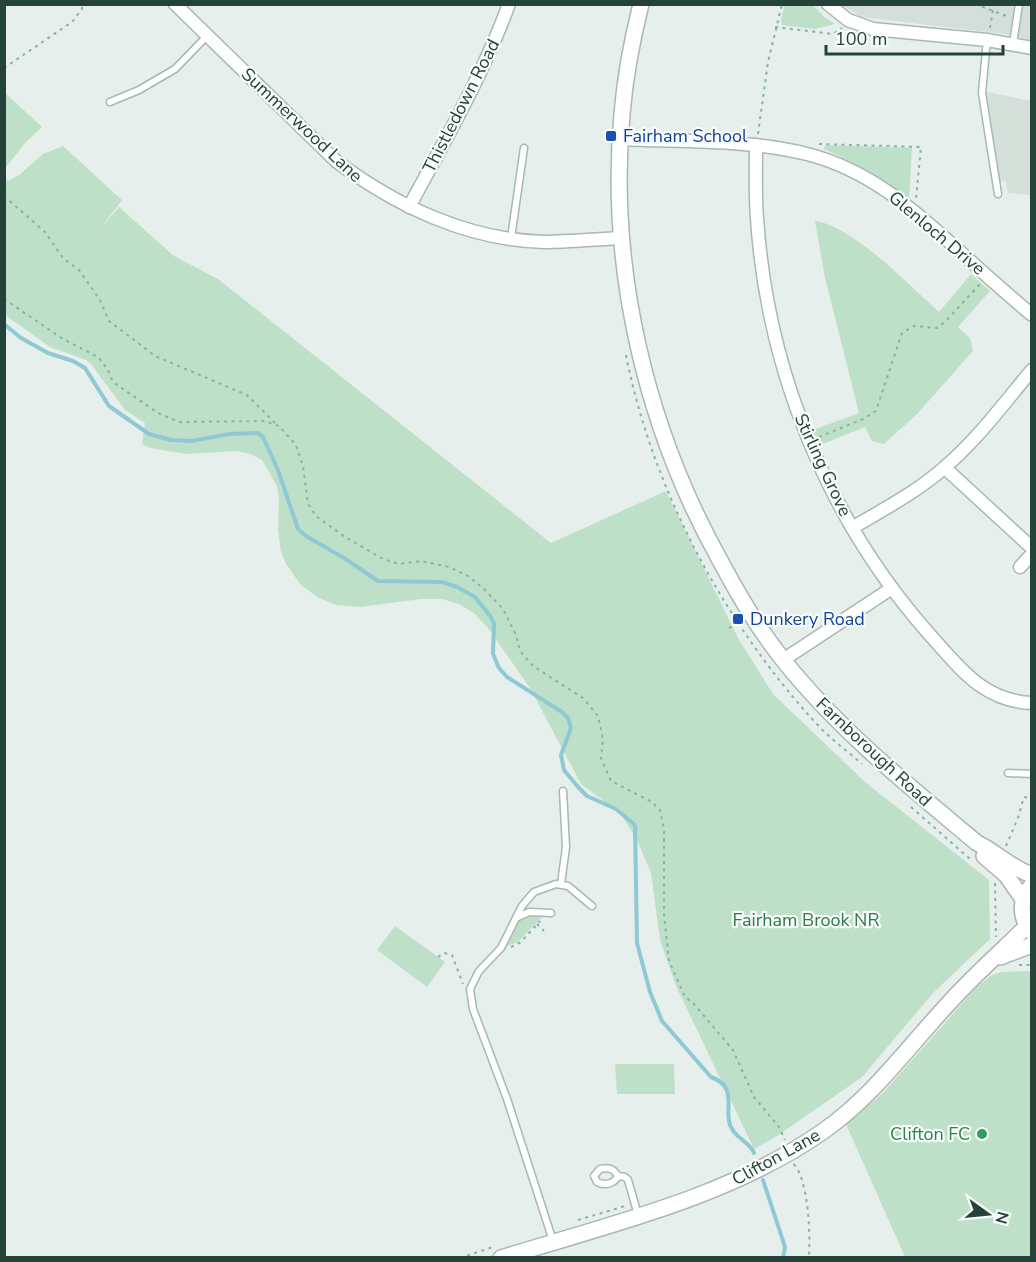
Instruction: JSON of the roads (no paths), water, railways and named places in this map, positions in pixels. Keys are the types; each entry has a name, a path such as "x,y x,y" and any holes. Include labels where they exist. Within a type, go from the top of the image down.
{"street":[{"name":"Summerwood Lane","path":"175,4 336,161 366,184 409,207 474,231 511,238 543,242 622,238"},
{"name":"Thistledown Road","path":"409,207 498,36 509,4"},
{"name":"Farnborough Road","path":"641,4 627,75 620,139 622,238 632,317 642,366 672,460 692,507 722,565 763,632 783,660 843,728 976,843 1018,870 1032,875"},
{"path":"828,4 848,20 873,29 987,40 1032,48"},
{"name":"Glenloch Drive","path":"620,139 756,145 808,154 857,173 888,191 915,211 1032,315"},
{"name":"Stirling Grove","path":"756,145 756,217 771,317 793,399 808,441 836,500 892,588 924,628 977,685 998,697 1032,703"},
{"path":"852,528 905,497 945,468 1032,370"},
{"path":"945,468 1032,548"},
{"path":"1020,567 1032,554"},
{"path":"783,660 892,588"},
{"name":"Farnborough Road","path":"976,843 982,855 1006,875 1023,899"},
{"path":"1029,929 1023,918 1023,899 1032,885"},
{"name":"Clifton Lane","path":"500,1251 553,1242 637,1209 726,1185 826,1129 865,1098 948,1004 1029,929"},
{"name":"Clifton Lane","path":"992,961 1032,945"}],"lane":[{"path":"1013,44 1019,4"},
{"path":"110,102 139,90 175,69 207,36"},
{"path":"987,40 982,93 998,194"},
{"path":"511,238 524,148"},
{"path":"1008,772 1032,774"},
{"path":"561,884 567,847 563,791"},
{"path":"553,1242 507,1099 473,1009 470,989 479,971 505,941 522,906 534,892 549,885 561,884 574,889 592,906"},
{"path":"516,918 523,913 549,912"},
{"path":"618,1176 627,1178 637,1209"}],"waterway":[{"path":"4,324 21,338 48,353 73,361 85,368 109,406 149,434 171,440 192,441 229,434 258,433 263,437 278,470 298,529 378,581 442,582 475,597 494,624 493,654 499,668 507,677 568,718 571,728 561,755 564,770 587,796 616,809 635,825 637,943 650,992 662,1021 711,1077 724,1085 727,1090 731,1127 754,1153"},
{"path":"763,1180 785,1247 783,1258"}],"place":[{"name":"Fairham School","path":"611,136"},
{"name":"Dunkery Road","path":"738,619"},
{"name":"Clifton FC","path":"982,1134"}],"park label":[{"name":"Fairham Brook NR","path":"806,920"}]}
